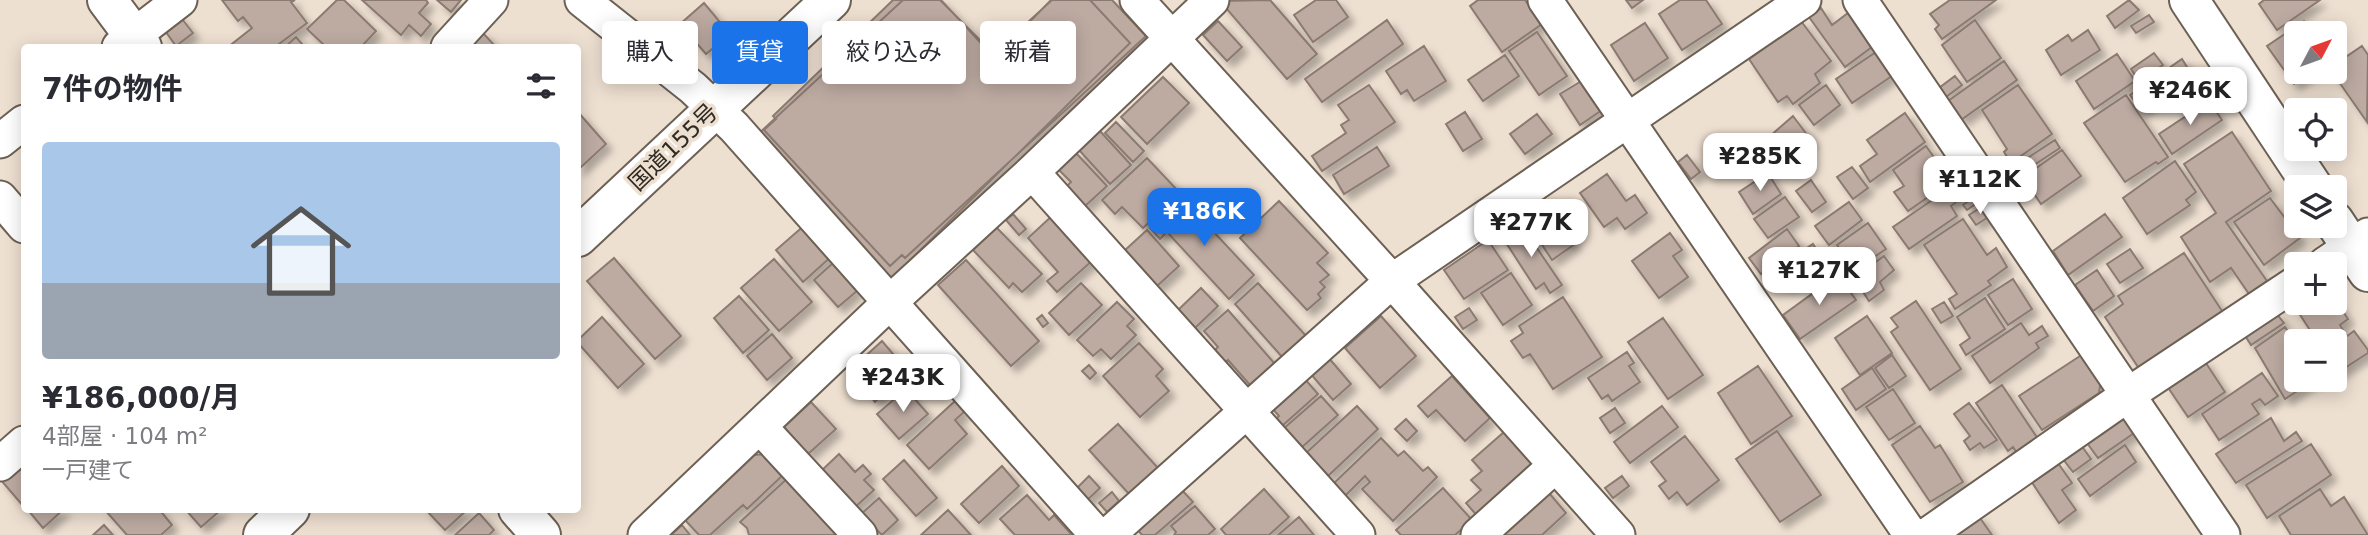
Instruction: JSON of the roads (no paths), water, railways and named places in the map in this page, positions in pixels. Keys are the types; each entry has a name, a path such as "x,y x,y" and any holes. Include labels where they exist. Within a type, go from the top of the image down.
{"main road":[{"path":"107,0 131,43"},
{"name":"国道155号","path":"581,234 831,0"},
{"path":"2189,0 2305,175"},
{"path":"263,535 286,513"},
{"path":"522,513 541,535"}],"street":[{"path":"131,43 180,0"},
{"path":"451,44 491,0"},
{"path":"582,0 714,107 1097,535"},
{"path":"1137,0 1618,535"},
{"path":"645,535 889,303 1032,173 1212,0"},
{"path":"1545,0 1911,535"},
{"path":"1108,535 1392,281 1804,0"},
{"path":"1860,0 2223,535"},
{"path":"0,141 21,124"},
{"path":"1032,173 1358,535"},
{"path":"0,198 21,222"},
{"path":"1927,535 2129,394 2284,292"},
{"path":"760,427 860,535"},
{"path":"0,464 21,446"},
{"path":"1478,535 1556,465"}]}
